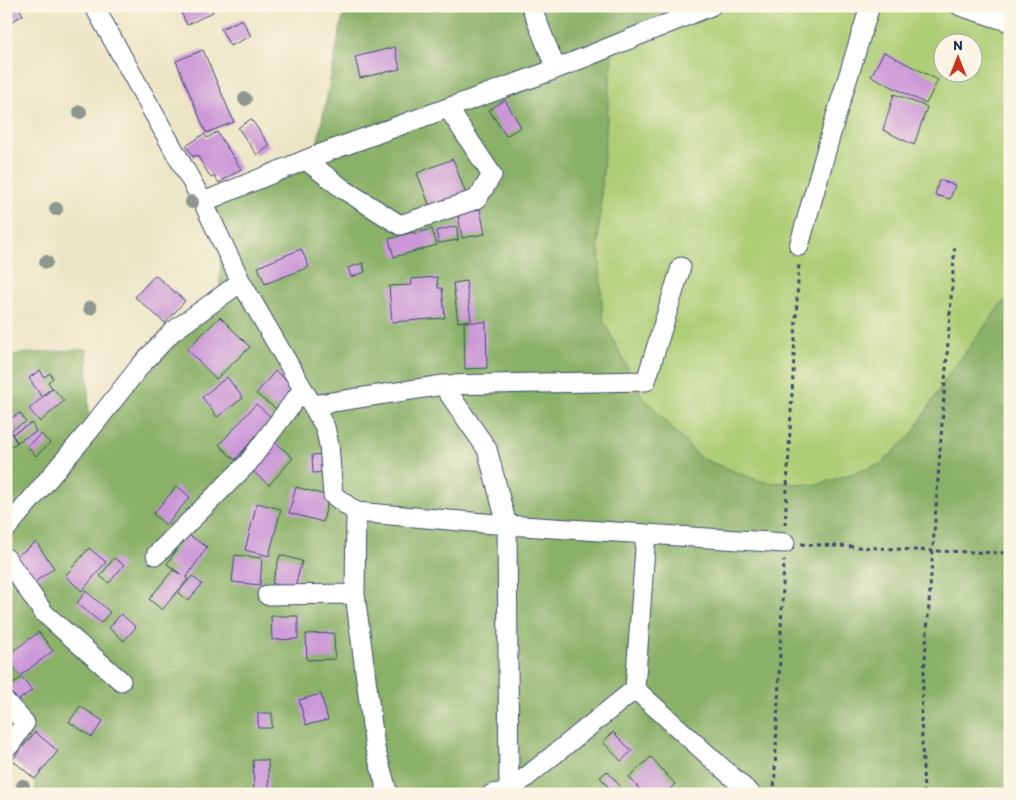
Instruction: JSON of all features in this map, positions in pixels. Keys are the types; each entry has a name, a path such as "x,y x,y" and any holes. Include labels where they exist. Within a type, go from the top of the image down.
{"street":[{"path":"94,6 203,202 241,282 325,427 329,445 333,495 356,512 507,525 784,543"},
{"path":"531,6 556,69"},
{"path":"203,202 306,160 556,69 711,6"},
{"path":"800,246 836,116 870,6"},
{"path":"960,6 1010,22"},
{"path":"306,160 343,189 400,225 477,199 492,175 448,108"},
{"path":"313,405 443,385 646,381 681,267"},
{"path":"6,529 89,431 141,365 172,332 241,282"},
{"path":"443,385 487,449 507,525 500,793"},
{"path":"156,555 248,463 303,389"},
{"path":"356,512 354,594 375,748 388,794"},
{"path":"500,793 635,689 646,534"},
{"path":"6,558 44,613 121,681"},
{"path":"267,595 354,594"},
{"path":"635,689 751,794"},
{"path":"6,702 25,723 10,745"}],"path":[{"path":"924,794 921,714 955,244"},
{"path":"774,794 784,543 800,246"},
{"path":"784,543 1010,553"}],"green space":[{"path":"345,6 724,6 612,52 598,235 603,320 642,396 700,458 762,482 817,485 881,464 913,433 949,374 1003,302 1010,301 1010,794 36,794 32,757 6,743 6,355 87,349 89,430 141,365 219,305 222,232 203,202 315,156"},
{"path":"724,6 1010,6 1010,301 1003,302 949,374 913,433 881,465 817,485 762,482 700,458 642,396 602,320 598,235 612,52"}],"building":[{"path":"6,6 18,6 23,15 6,25"},
{"path":"178,6 210,6 213,12 187,25"},
{"path":"242,19 251,36 230,46 221,29"},
{"path":"395,47 400,69 360,78 355,57"},
{"path":"203,50 234,122 206,133 176,61"},
{"path":"884,52 934,78 934,82 937,82 926,104 871,76"},
{"path":"894,94 927,107 914,145 883,130"},
{"path":"505,100 521,127 506,136 489,110"},
{"path":"251,119 270,146 257,155 238,128"},
{"path":"217,132 241,169 219,183 214,176 211,178 197,155 193,157 186,146 204,134 207,138"},
{"path":"453,159 466,194 430,207 417,173"},
{"path":"939,180 955,185 950,199 935,195"},
{"path":"480,209 485,234 462,238 458,214"},
{"path":"457,226 458,240 439,243 436,231"},
{"path":"432,229 437,245 394,257 389,239"},
{"path":"301,249 309,267 265,284 258,267"},
{"path":"363,263 365,272 351,277 348,268"},
{"path":"155,275 185,301 165,323 135,297"},
{"path":"437,277 438,288 442,288 445,318 392,322 389,286 412,285 411,279"},
{"path":"466,281 471,320 458,322 453,283"},
{"path":"220,317 250,347 216,379 187,349"},
{"path":"464,322 486,322 487,368 465,369"},
{"path":"40,370 44,377 50,373 53,378 48,382 52,388 41,396 29,378"},
{"path":"275,371 297,388 279,411 256,394"},
{"path":"227,377 243,398 217,417 202,397"},
{"path":"53,388 64,401 40,422 29,409"},
{"path":"256,404 272,418 235,460 219,445"},
{"path":"20,413 26,422 10,431 17,443 6,449 6,421"},
{"path":"32,423 36,432 17,442 12,434"},
{"path":"41,434 50,443 36,456 27,446"},
{"path":"274,441 293,458 269,485 250,469"},
{"path":"326,454 327,472 313,473 312,455"},
{"path":"177,486 190,497 166,525 153,514"},
{"path":"296,487 329,496 323,522 289,513"},
{"path":"257,503 281,509 269,556 245,550"},
{"path":"187,534 207,547 186,578 188,579 162,610 149,599 173,570 182,575 167,564"},
{"path":"36,542 54,568 32,584 14,558"},
{"path":"89,548 106,562 82,591 65,576"},
{"path":"235,555 262,558 260,585 232,582"},
{"path":"280,555 302,561 294,590 272,583"},
{"path":"114,558 124,565 109,583 100,576"},
{"path":"192,576 202,584 188,601 178,593"},
{"path":"86,591 110,612 101,623 77,603"},
{"path":"121,614 136,627 124,641 109,628"},
{"path":"271,616 298,616 298,639 272,640"},
{"path":"39,632 53,651 20,676 6,656"},
{"path":"334,633 335,659 307,660 306,634"},
{"path":"22,677 32,690 11,706 6,700 6,688"},
{"path":"321,694 328,720 306,725 299,700"},
{"path":"80,706 103,721 92,737 69,722"},
{"path":"258,713 272,713 272,728 258,728"},
{"path":"35,732 58,751 35,779 12,760"},
{"path":"613,732 632,751 621,761 603,742"},
{"path":"651,757 675,784 665,794 644,794 629,777"},
{"path":"253,760 268,760 269,789 254,790"},
{"path":"607,771 627,794 614,794 600,777"}]}
